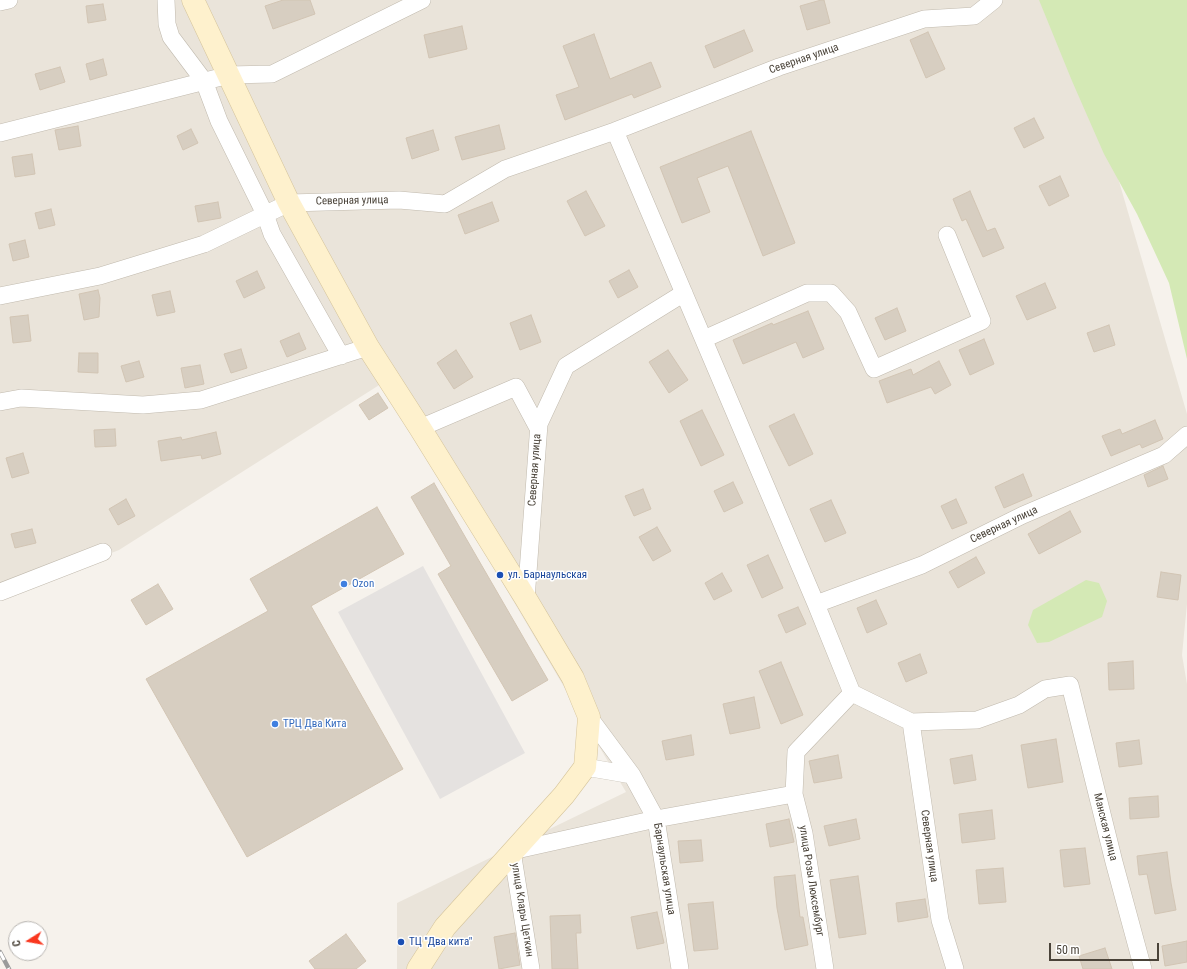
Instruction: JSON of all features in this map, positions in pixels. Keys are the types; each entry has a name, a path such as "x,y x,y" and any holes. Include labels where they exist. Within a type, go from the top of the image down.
{"street":[{"path":"0,2 9,0"},
{"path":"166,0 167,24 171,37 204,81 220,121 265,214 272,234 341,356"},
{"path":"193,0 289,203 368,347 526,599 573,678 589,717 585,767 564,795 445,926 418,969"},
{"path":"0,133 229,74 272,74 422,0"},
{"name":"Северная улица","path":"289,203 399,200 445,204 505,170 616,131 779,67 924,19 974,16 994,0"},
{"path":"616,131 816,604 852,694 911,722"},
{"path":"0,296 100,276 204,244 289,203"},
{"path":"704,339 808,293 831,293 848,312 874,369 982,321 947,235"},
{"name":"Северная улица","path":"526,599 538,428 566,366 684,293"},
{"path":"0,402 21,398 143,405 201,400 368,347"},
{"path":"420,428 516,388 538,428"},
{"name":"Северная улица","path":"816,604 922,565 1023,515 1164,455 1187,435"},
{"path":"0,592 103,552"},
{"name":"Манская улица","path":"911,722 977,720 1020,705 1045,690 1070,685 1114,862 1143,969"},
{"name":"улица Розы Люксембург","path":"825,969 804,833 794,794 796,752 852,694"},
{"name":"Барнаульская улица","path":"589,717 632,775 656,818 680,969"},
{"name":"Северная улица","path":"911,722 940,920 955,969"},
{"path":"585,767 632,775"},
{"path":"512,851 656,818 794,794"},
{"name":"улица Клары Цеткин","path":"512,851 531,969"}],"shaded area":[{"path":"0,0 1066,0 1187,414 1187,604 1182,655 1187,684 1187,969 397,969 397,903 626,792 384,382 119,550 0,597"},
{"path":"423,566 525,753 440,799 338,612"}],"green space":[{"path":"1039,0 1187,0 1187,359 1169,283 1137,214 1104,154"},
{"path":"1086,580 1099,583 1107,601 1102,617 1049,642 1037,643 1028,625 1033,610"}],"building":[{"path":"283,0 310,0 315,14 273,29 265,6"},
{"path":"824,0 830,23 807,30 800,6"},
{"path":"103,4 106,20 88,23 86,6"},
{"path":"462,26 467,49 429,58 424,35"},
{"path":"744,30 753,51 714,68 705,46"},
{"path":"928,32 945,69 926,78 910,40"},
{"path":"594,34 610,79 651,62 661,87 634,98 632,94 565,120 556,95 579,87 563,46"},
{"path":"103,59 107,75 90,80 86,64"},
{"path":"60,67 65,82 40,90 35,74"},
{"path":"1034,118 1044,138 1024,148 1014,128"},
{"path":"499,125 505,149 462,160 455,137"},
{"path":"78,126 81,146 59,150 55,130"},
{"path":"191,129 198,143 183,150 177,136"},
{"path":"433,130 439,150 412,159 406,138"},
{"path":"751,131 795,243 763,256 728,166 697,178 710,212 682,223 660,167"},
{"path":"32,154 35,174 15,177 12,157"},
{"path":"1060,176 1069,196 1049,206 1039,186"},
{"path":"586,191 605,226 585,236 567,201"},
{"path":"970,191 987,231 995,228 1004,248 983,257 966,219 962,221 953,199"},
{"path":"218,202 221,218 198,222 195,206"},
{"path":"492,202 499,221 465,234 458,215"},
{"path":"51,209 55,225 39,229 35,213"},
{"path":"25,240 29,257 13,261 9,244"},
{"path":"629,270 638,287 618,298 609,281"},
{"path":"257,271 265,288 244,298 236,281"},
{"path":"1045,283 1056,308 1027,320 1016,296"},
{"path":"98,290 100,298 99,317 84,320 79,294"},
{"path":"170,291 175,312 157,316 152,295"},
{"path":"897,308 906,331 885,340 875,318"},
{"path":"808,311 824,349 803,358 796,342 743,364 733,340 772,323 773,325"},
{"path":"28,315 31,341 13,343 10,317"},
{"path":"531,315 541,342 520,350 510,323"},
{"path":"1109,325 1115,345 1094,352 1087,333"},
{"path":"299,333 306,349 287,357 280,341"},
{"path":"984,339 994,364 970,375 959,350"},
{"path":"241,349 247,368 231,373 224,354"},
{"path":"456,350 473,377 454,389 437,363"},
{"path":"668,350 688,380 669,393 649,362"},
{"path":"79,353 98,353 98,373 78,372"},
{"path":"139,361 144,377 126,382 121,366"},
{"path":"939,361 951,385 935,394 931,387 887,403 879,381 911,369 913,375"},
{"path":"200,365 204,384 185,388 181,368"},
{"path":"378,393 388,408 369,420 359,405"},
{"path":"702,410 724,455 701,466 680,421"},
{"path":"794,414 813,454 789,466 769,426"},
{"path":"1155,420 1163,439 1142,448 1140,444 1111,456 1102,436 1120,429 1122,434"},
{"path":"115,429 116,446 95,447 94,430"},
{"path":"216,432 221,454 202,459 201,455 161,461 158,441 181,437 182,440"},
{"path":"23,453 29,473 12,478 6,458"},
{"path":"1163,466 1168,479 1148,487 1144,475"},
{"path":"1023,474 1032,496 1004,508 995,487"},
{"path":"733,482 743,503 724,512 714,491"},
{"path":"434,483 548,680 512,701 438,574 451,566 411,497"},
{"path":"643,489 651,509 634,516 625,496"},
{"path":"126,499 135,516 118,525 109,509"},
{"path":"956,499 967,523 952,529 941,506"},
{"path":"831,500 846,533 825,542 810,509"},
{"name":"ТРЦ Два Кита","path":"377,507 404,554 311,606 403,769 247,857 146,679 268,611 250,579"},
{"path":"1070,511 1081,532 1039,554 1028,534"},
{"path":"657,527 671,551 653,561 639,537"},
{"path":"32,529 36,543 15,548 11,534"},
{"path":"768,555 783,588 762,598 747,565"},
{"path":"976,557 985,573 958,588 949,572"},
{"path":"1161,572 1181,575 1178,600 1157,597"},
{"path":"722,573 732,591 714,600 705,583"},
{"path":"158,584 173,609 146,625 131,600"},
{"path":"876,600 887,624 867,633 857,608"},
{"path":"798,607 806,624 786,633 778,615"},
{"path":"920,654 927,673 906,682 898,663"},
{"path":"1133,661 1134,689 1109,690 1108,663"},
{"path":"781,662 803,715 781,724 759,671"},
{"path":"754,697 760,728 730,734 723,704"},
{"path":"691,735 694,755 666,760 662,741"},
{"path":"1056,739 1063,782 1028,788 1021,745"},
{"path":"1139,740 1142,764 1119,767 1116,743"},
{"path":"838,755 842,778 814,783 809,761"},
{"path":"972,755 976,780 954,784 950,759"},
{"path":"1158,796 1159,817 1130,819 1129,798"},
{"path":"992,810 995,839 962,843 959,814"},
{"path":"789,819 794,842 770,847 766,824"},
{"path":"856,819 860,839 829,846 824,826"},
{"path":"701,840 703,861 680,863 678,841"},
{"path":"1085,848 1090,884 1064,887 1060,850"},
{"path":"1167,852 1176,910 1155,914 1147,874 1139,875 1137,856"},
{"path":"1003,868 1006,902 979,904 976,870"},
{"path":"795,875 800,917 803,917 808,945 785,950 777,908 774,877"},
{"path":"858,876 866,934 839,938 830,880"},
{"path":"925,899 928,917 898,922 896,903"},
{"path":"713,902 718,949 694,951 688,904"},
{"path":"657,912 664,943 637,949 631,917"},
{"path":"580,915 581,933 576,933 578,969 552,969 550,916"},
{"path":"515,933 520,965 499,969 494,937"},
{"path":"346,934 366,961 356,969 315,969 309,961"},
{"path":"1187,941 1187,962 1165,966 1162,946"},
{"path":"1105,948 1112,969 1083,969 1079,956"}],"railway":[{"path":"0,952 9,969"}],"place":[{"name":"ул. Барнаульская","path":"500,575"},
{"name":"Ozon","path":"344,584"},
{"name":"ТРЦ Два Кита","path":"275,724"},
{"name":"ТЦ \"Два кита\"","path":"401,942"}]}
